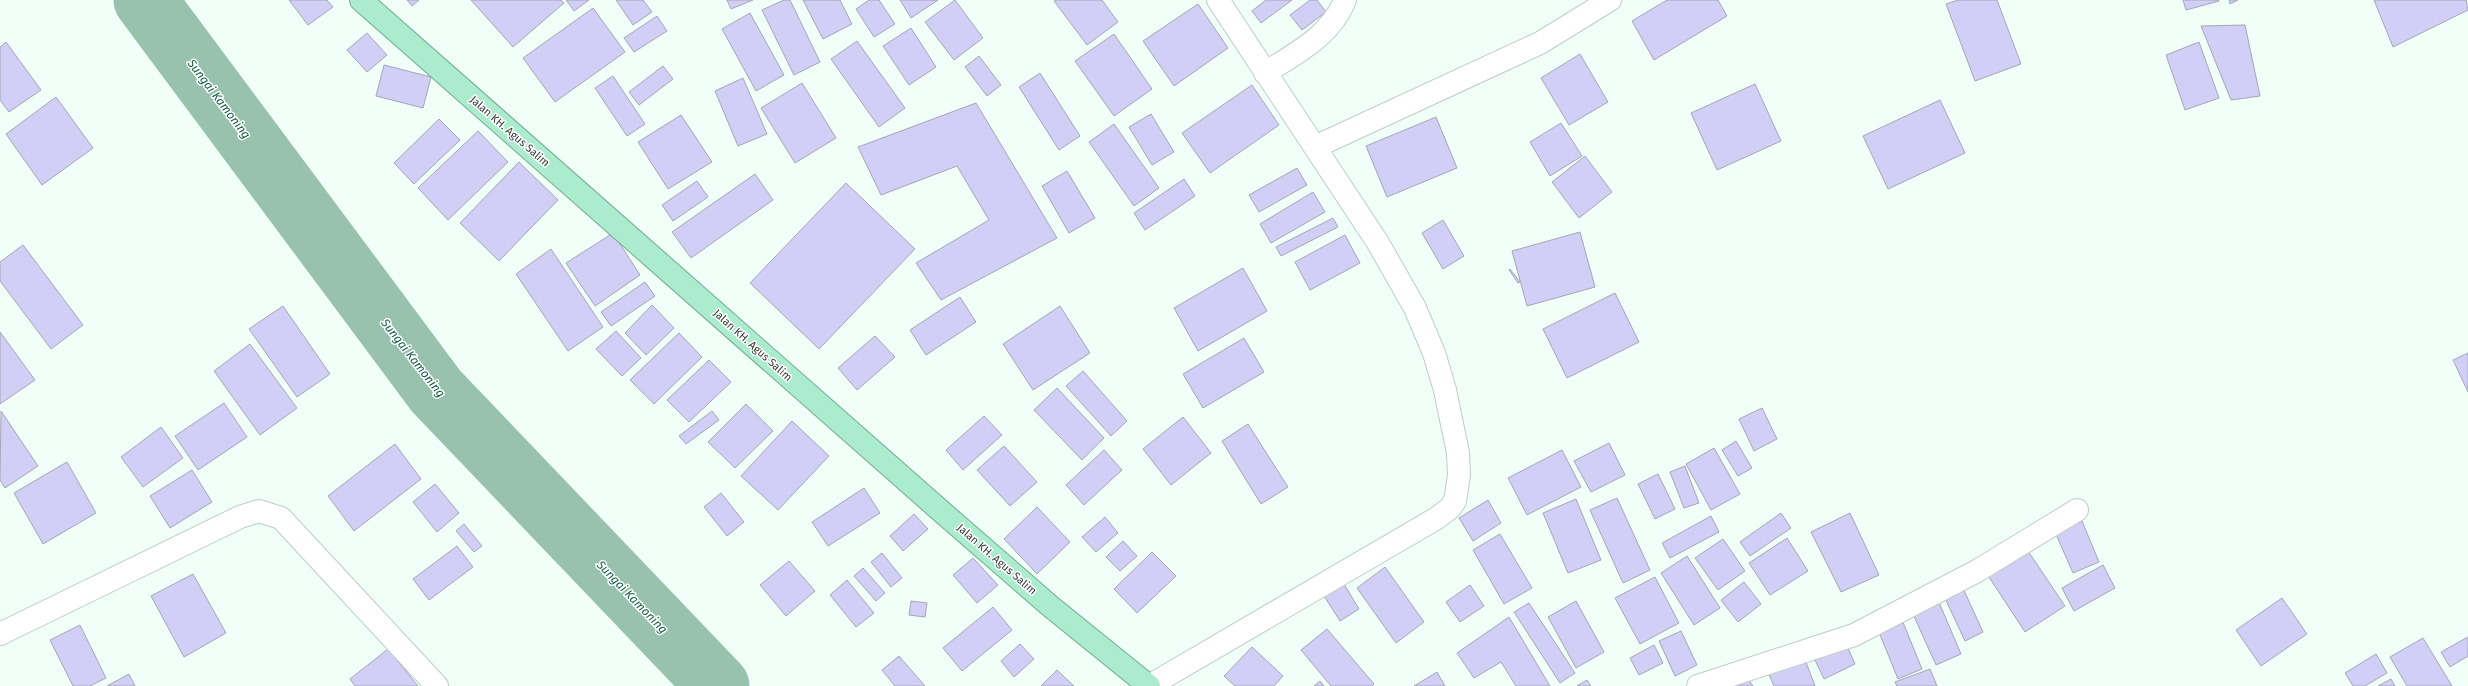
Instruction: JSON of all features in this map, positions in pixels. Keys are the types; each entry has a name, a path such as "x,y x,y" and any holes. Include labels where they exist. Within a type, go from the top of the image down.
{"highway":[{"name":"Jalan KH. Agus Salim","path":"361,0 942,512 1050,606 1149,686"}],"street":[{"path":"1149,686 1437,518 1450,508 1458,494 1458,453 1445,390 1434,353 1415,308 1378,243 1218,0"},
{"path":"1265,73 1318,38 1333,22 1345,0"},
{"path":"1315,147 1540,43 1610,0"},
{"path":"1698,686 1854,635 1977,571 2077,510"},
{"path":"0,634 240,517 259,511 281,518 437,686"}],"building":[{"path":"289,0 327,0 333,7 308,25"},
{"path":"407,0 419,0 412,6"},
{"path":"471,0 561,0 564,3 513,47"},
{"path":"566,0 589,0 574,11"},
{"path":"616,0 643,0 652,12 633,25"},
{"path":"727,0 753,0 731,9"},
{"path":"784,0 790,0 820,62 794,75 762,10"},
{"path":"803,0 840,0 852,24 823,39"},
{"path":"869,0 879,0 895,24 874,37 856,9"},
{"path":"900,0 938,0 911,18"},
{"path":"955,0 983,38 954,60 925,22"},
{"path":"1102,0 1118,22 1087,45 1054,1"},
{"path":"1266,0 1292,0 1261,23 1252,11"},
{"path":"1310,0 1317,0 1326,12 1302,30 1290,15"},
{"path":"1667,0 1718,0 1727,16 1654,60 1632,21"},
{"path":"1958,0 1997,0 2021,64 1975,81 1946,4"},
{"path":"2183,0 2219,0 2219,1 2186,10"},
{"path":"2229,0 2238,0 2230,4"},
{"path":"2374,0 2466,0 2468,10 2393,47"},
{"path":"1198,4 1228,48 1174,86 1143,41"},
{"path":"593,8 625,52 555,102 523,58"},
{"path":"750,13 784,75 756,91 722,29"},
{"path":"657,16 667,31 634,52 624,38"},
{"path":"2245,25 2260,96 2231,100 2201,26"},
{"path":"911,28 936,67 909,85 883,46"},
{"path":"367,33 387,55 367,72 347,50"},
{"path":"1114,34 1152,89 1114,116 1075,61"},
{"path":"857,41 905,108 879,127 831,59"},
{"path":"6,42 41,90 9,112 0,100 0,47"},
{"path":"2199,42 2219,98 2185,110 2166,55"},
{"path":"1580,54 1608,102 1569,125 1541,78"},
{"path":"979,56 1001,85 987,96 965,67"},
{"path":"384,65 431,77 423,108 376,96"},
{"path":"663,66 673,79 639,105 629,92"},
{"path":"1040,73 1080,136 1059,150 1019,87"},
{"path":"613,76 645,124 627,136 595,88"},
{"path":"743,78 767,134 738,146 715,91"},
{"path":"802,83 836,138 795,163 761,108"},
{"path":"1755,84 1781,141 1717,170 1691,113"},
{"path":"1252,85 1279,125 1210,173 1182,133"},
{"path":"56,97 93,148 42,185 6,134"},
{"path":"1940,100 1965,153 1888,189 1863,136"},
{"path":"976,103 1057,238 941,300 916,263 989,220 957,166 881,195 858,147"},
{"path":"1151,114 1174,152 1152,165 1129,127"},
{"path":"681,115 712,162 668,189 638,142"},
{"path":"1436,117 1457,168 1387,197 1366,146"},
{"path":"439,119 460,140 414,184 394,163"},
{"path":"1561,123 1582,156 1550,176 1530,142"},
{"path":"1114,124 1159,188 1134,206 1089,142"},
{"path":"478,131 508,162 448,220 418,188"},
{"path":"1585,156 1612,192 1579,218 1552,182"},
{"path":"519,162 558,200 499,261 460,223"},
{"path":"1297,168 1307,185 1259,212 1249,195"},
{"path":"1067,171 1095,218 1069,233 1042,186"},
{"path":"755,174 773,200 691,258 672,232"},
{"path":"1184,179 1195,196 1145,230 1134,213"},
{"path":"697,181 708,197 673,221 662,205"},
{"path":"846,183 915,249 819,349 750,283"},
{"path":"1313,192 1325,212 1271,243 1260,224"},
{"path":"1333,218 1338,227 1281,256 1276,247"},
{"path":"1443,220 1464,256 1443,269 1422,233"},
{"path":"1580,232 1595,287 1527,306 1512,251"},
{"path":"613,233 640,275 595,306 566,263"},
{"path":"1345,235 1360,263 1310,290 1295,262"},
{"path":"23,245 83,325 51,349 0,281 0,262"},
{"path":"551,249 603,327 568,351 516,274"},
{"path":"1243,268 1267,311 1198,351 1174,308"},
{"path":"1510,269 1520,282 1518,283 1509,270"},
{"path":"645,282 655,296 611,326 601,312"},
{"path":"1615,293 1639,342 1567,378 1543,329"},
{"path":"960,297 976,322 926,355 910,330"},
{"path":"652,305 674,328 646,355 625,333"},
{"path":"283,306 330,374 297,397 249,329"},
{"path":"1060,306 1090,353 1033,390 1003,344"},
{"path":"616,331 641,358 622,376 596,349"},
{"path":"0,332 35,380 0,404"},
{"path":"679,333 702,357 654,404 630,380"},
{"path":"875,336 895,357 857,390 838,368"},
{"path":"1244,338 1264,372 1203,408 1183,374"},
{"path":"250,344 297,408 260,435 214,371"},
{"path":"2468,353 2468,392 2453,360"},
{"path":"709,360 731,382 689,422 667,400"},
{"path":"1083,371 1127,421 1111,436 1066,386"},
{"path":"1057,388 1104,438 1082,460 1034,410"},
{"path":"224,403 247,437 198,470 175,436"},
{"path":"746,404 773,431 735,468 708,442"},
{"path":"1762,408 1777,439 1754,451 1739,419"},
{"path":"1,411 38,466 5,488 0,480"},
{"path":"712,411 719,420 686,444 679,436"},
{"path":"984,416 1002,435 963,470 946,450"},
{"path":"1183,417 1211,453 1171,485 1143,449"},
{"path":"792,421 829,456 778,510 741,476"},
{"path":"1248,424 1288,487 1261,504 1222,441"},
{"path":"161,427 183,458 143,487 121,457"},
{"path":"1736,441 1752,468 1738,476 1722,450"},
{"path":"1609,443 1625,475 1591,492 1574,461"},
{"path":"395,444 421,479 354,531 328,496"},
{"path":"1004,446 1037,482 1010,506 977,470"},
{"path":"1714,448 1740,494 1711,510 1686,464"},
{"path":"1104,450 1122,470 1084,505 1066,485"},
{"path":"1562,450 1581,487 1527,515 1508,478"},
{"path":"67,462 96,513 43,544 14,493"},
{"path":"1685,466 1699,503 1684,508 1670,472"},
{"path":"192,470 212,502 170,528 150,496"},
{"path":"1658,474 1675,509 1655,519 1638,484"},
{"path":"435,484 459,513 437,532 413,502"},
{"path":"864,488 880,513 828,546 812,522"},
{"path":"721,493 744,522 727,536 704,507"},
{"path":"1617,498 1650,570 1623,583 1590,510"},
{"path":"1576,499 1601,560 1568,573 1543,513"},
{"path":"1488,500 1501,523 1473,541 1459,518"},
{"path":"1037,507 1070,542 1037,574 1004,539"},
{"path":"1781,513 1791,528 1750,556 1740,542"},
{"path":"1850,513 1879,575 1841,592 1811,532"},
{"path":"914,514 928,529 903,551 890,536"},
{"path":"1711,516 1719,532 1670,558 1662,543"},
{"path":"1105,517 1118,533 1096,552 1082,537"},
{"path":"2082,521 2099,562 2073,573 2055,532"},
{"path":"464,524 482,546 474,552 456,531"},
{"path":"1500,534 1532,588 1504,604 1473,550"},
{"path":"1787,538 1808,571 1770,595 1749,563"},
{"path":"1723,539 1745,571 1718,590 1695,558"},
{"path":"1123,541 1137,556 1120,571 1106,557"},
{"path":"457,546 473,567 429,600 413,579"},
{"path":"2026,548 2065,606 2025,632 1987,574"},
{"path":"1152,552 1176,576 1137,613 1114,589"},
{"path":"882,553 902,578 891,587 871,562"},
{"path":"1687,556 1720,608 1694,625 1661,573"},
{"path":"973,558 998,585 977,603 953,575"},
{"path":"789,561 815,591 786,616 760,585"},
{"path":"2103,565 2115,588 2074,611 2062,588"},
{"path":"1385,567 1424,622 1396,643 1357,588"},
{"path":"863,568 885,593 876,601 854,576"},
{"path":"193,574 226,633 184,657 151,596"},
{"path":"1655,577 1679,623 1640,644 1615,598"},
{"path":"847,580 874,613 856,627 830,595"},
{"path":"1744,582 1761,604 1738,622 1721,600"},
{"path":"1344,584 1359,609 1340,621 1324,596"},
{"path":"1470,585 1484,606 1460,622 1446,602"},
{"path":"1962,586 1983,632 1965,641 1943,594"},
{"path":"2282,598 2307,634 2261,666 2236,630"},
{"path":"1938,600 1961,654 1936,665 1912,612"},
{"path":"911,601 927,603 925,617 909,615"},
{"path":"1576,601 1604,652 1576,668 1548,617"},
{"path":"1529,603 1575,673 1560,683 1514,612"},
{"path":"993,607 1012,630 962,671 943,648"},
{"path":"1900,615 1922,669 1898,679 1876,625"},
{"path":"1509,617 1550,686 1516,686 1501,662 1474,678 1457,653"},
{"path":"80,625 106,678 90,686 73,686 50,640"},
{"path":"1327,629 1374,684 1372,686 1331,686 1301,650"},
{"path":"1681,631 1697,665 1675,676 1659,641"},
{"path":"2468,637 2468,656 2450,667 2441,652"},
{"path":"2423,638 2452,686 2407,686 2390,657"},
{"path":"1020,644 1034,659 1014,677 1001,661"},
{"path":"1654,645 1663,663 1639,675 1630,658"},
{"path":"1847,646 1855,664 1824,679 1815,660"},
{"path":"1252,647 1283,676 1274,686 1235,686 1224,676"},
{"path":"388,649 418,686 355,686 350,679"},
{"path":"2376,654 2387,673 2365,686 2353,686 2345,673"},
{"path":"899,656 925,686 895,686 882,670"},
{"path":"1804,657 1815,686 1774,686 1768,672"},
{"path":"1930,669 1937,686 1897,686 1895,682"},
{"path":"1057,670 1074,686 1041,686"},
{"path":"1437,672 1445,686 1414,686"},
{"path":"1743,672 1753,686 1724,686"},
{"path":"129,674 135,686 107,686"},
{"path":"2391,679 2395,686 2378,686"},
{"path":"1587,680 1591,686 1577,686"},
{"path":"1320,681 1324,686 1314,686"}],"waterway":[{"name":"Sungai Kamoning","path":"145,0 436,391 718,686"}]}
